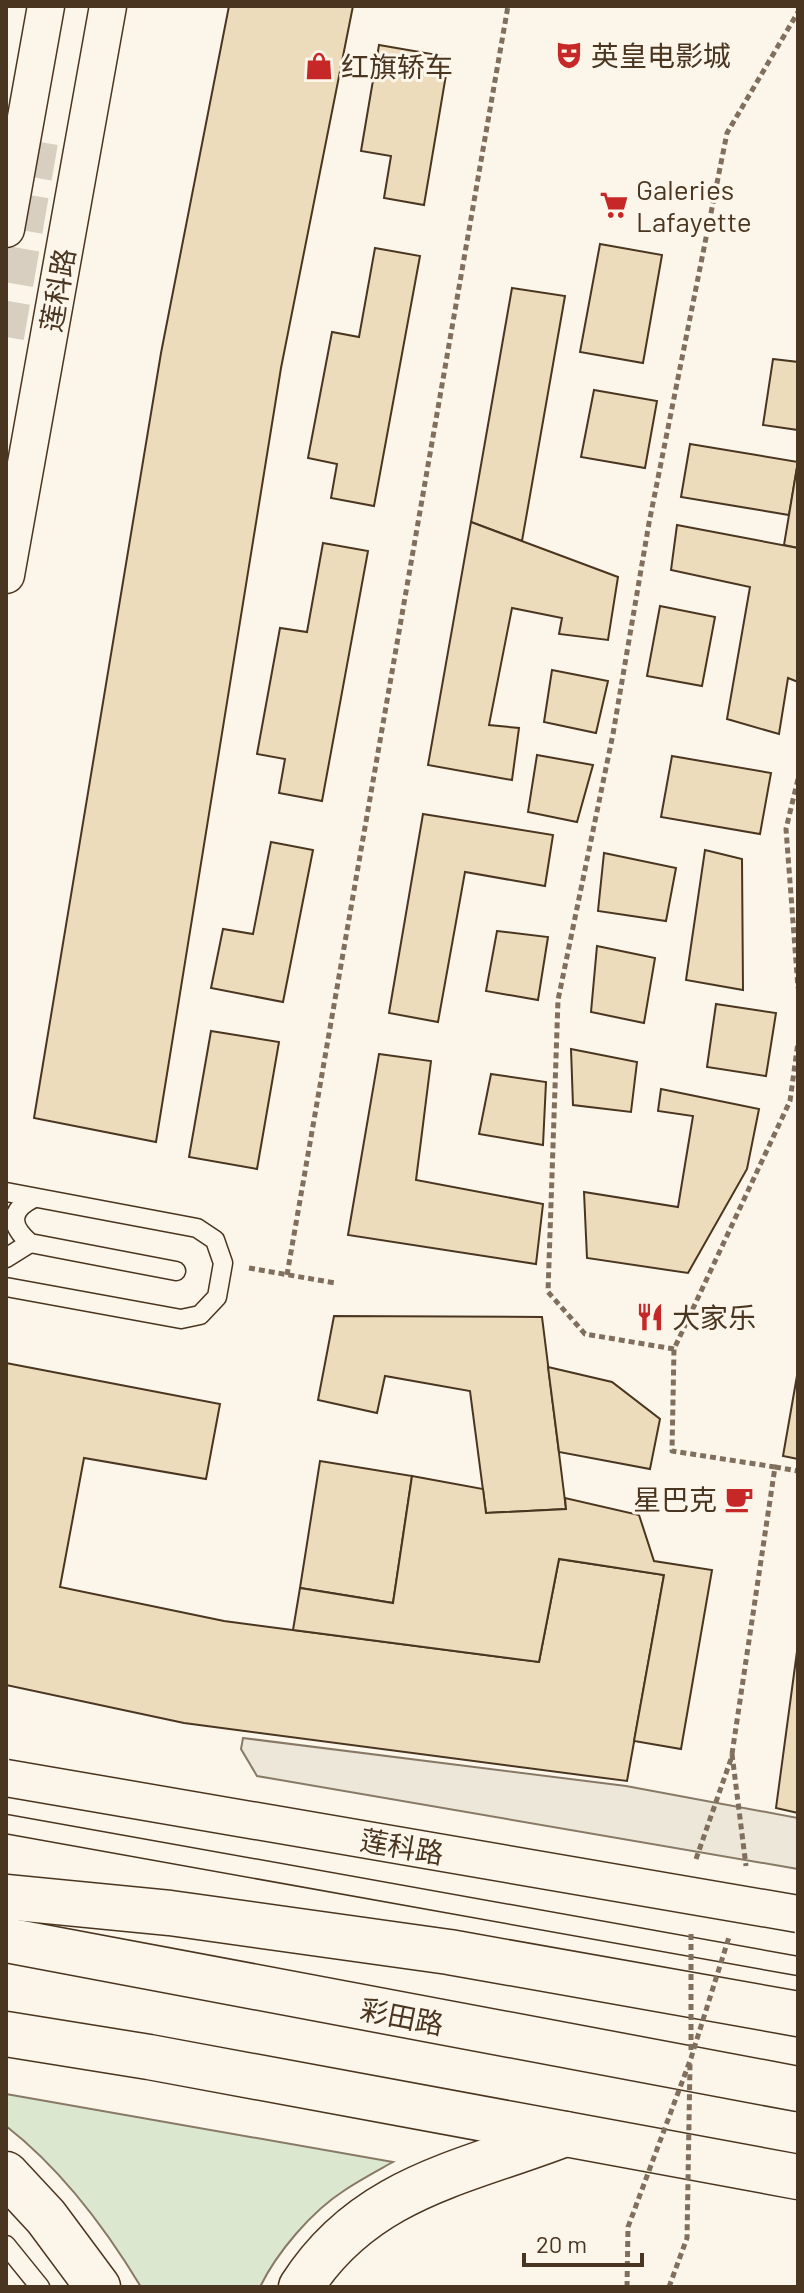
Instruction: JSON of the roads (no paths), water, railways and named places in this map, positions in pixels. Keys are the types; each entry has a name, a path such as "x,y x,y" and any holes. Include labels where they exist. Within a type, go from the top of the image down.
{"main road":[{"path":"6,1897 170,1913 449,1952 798,2014"},
{"name":"彩田路","path":"6,1940 798,2089"},
{"path":"6,2034 149,2057 798,2177"},
{"path":"301,2287 324,2256 382,2205 453,2172 567,2133"},
{"path":"6,2174 46,2217 98,2287"}],"street":[{"path":"6,229 46,6"},
{"name":"莲科路","path":"6,575 108,6"},
{"name":"莲科路","path":"6,1778 798,1914"}],"lane":[{"path":"6,1192 197,1228 215,1240 223,1263 217,1297 200,1315 181,1319 6,1287"},
{"path":"34,1198 16,1211 15,1223 19,1234 30,1243 176,1271"},
{"path":"6,1258 30,1243"},
{"path":"6,1824 798,1966"},
{"path":"6,2245 40,2287"}],"tunnel":[{"path":"6,337 40,142"}],"place":[{"name":"英皇电影城","path":"569,55"},
{"name":"红旗轿车","path":"319,66"},
{"name":"Galeries Lafayette","path":"614,205"},
{"name":"大家乐","path":"650,1317"},
{"name":"星巴克","path":"739,1499"}]}
